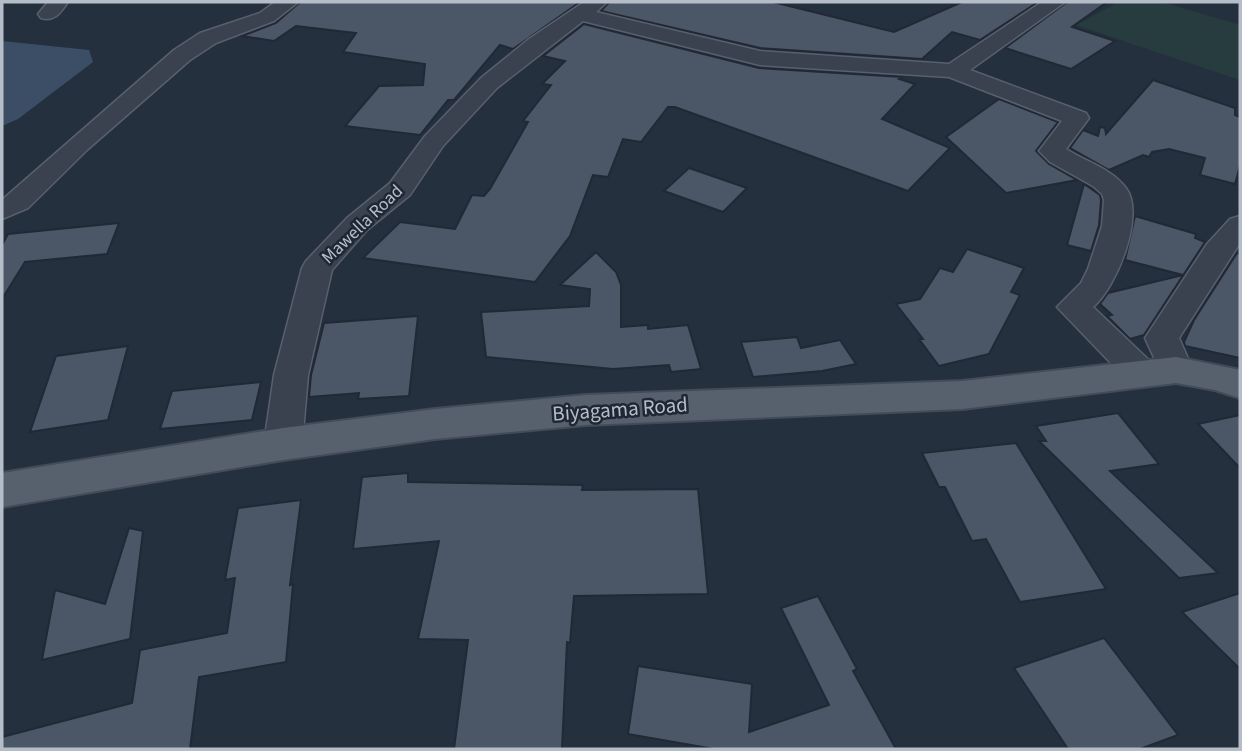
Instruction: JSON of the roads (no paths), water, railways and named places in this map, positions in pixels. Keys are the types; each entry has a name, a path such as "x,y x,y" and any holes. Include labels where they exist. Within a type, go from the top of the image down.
{"main road":[{"name":"Biyagama Road","path":"2,491 283,444 435,424 586,410 962,395 1158,372 1219,377 1240,384"}],"street":[{"path":"2,211 18,202 79,144 182,55 208,37 267,17 288,2"},
{"path":"953,71 1055,2"},
{"path":"588,8 760,58 953,71 1077,118 1052,151 1065,162 1105,181 1116,193 1118,202 1106,262 1093,290 1073,307 1158,372"},
{"name":"Mawella Road","path":"283,444 291,374 317,268 358,224 400,188 435,141 489,83 588,8"},
{"path":"1158,372 1162,338 1218,250 1240,225"}],"water":[{"path":"2,41 89,50 93,62 18,119 2,126"}]}
